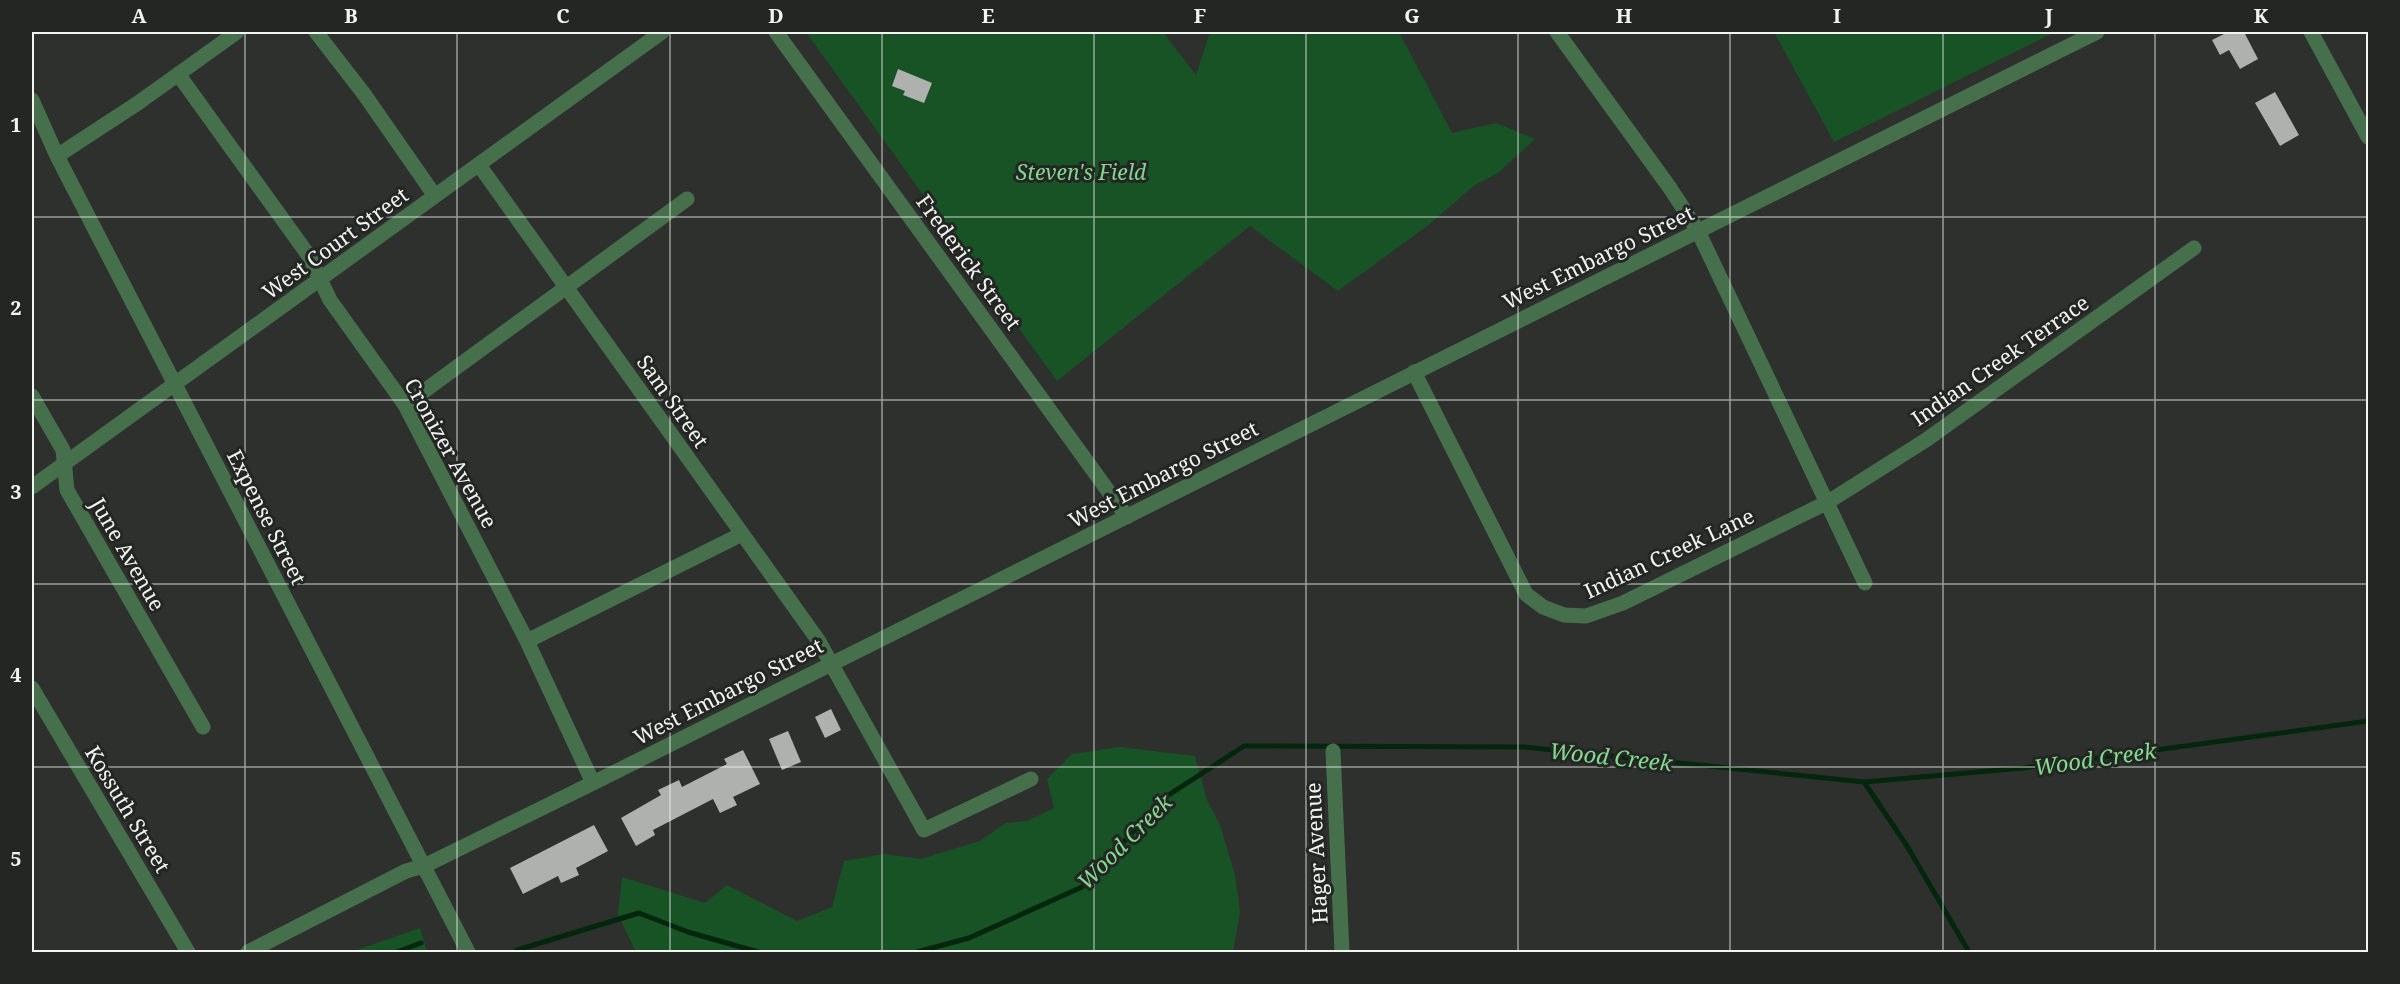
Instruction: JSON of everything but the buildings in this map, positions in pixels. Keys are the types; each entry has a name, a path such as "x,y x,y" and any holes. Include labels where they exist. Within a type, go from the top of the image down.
{"street":[{"path":"57,156 237,32"},
{"path":"316,32 364,94 435,196"},
{"name":"West Court Street","path":"32,487 662,32"},
{"name":"Frederick Street","path":"776,32 1127,517"},
{"path":"1557,32 1670,188 1698,231 1865,583"},
{"name":"West Embargo Street","path":"248,952 406,871 424,866 592,783 2097,32"},
{"path":"2311,32 2364,119 2368,137"},
{"name":"Cronizer Avenue","path":"178,74 309,256 330,300 405,405 527,641 592,783"},
{"name":"Expense Street","path":"32,99 57,156 468,952"},
{"name":"Sam Street","path":"479,165 832,662 924,830 1031,779"},
{"path":"405,405 687,200"},
{"name":"Indian Creek Terrace","path":"1828,502 1926,440 2194,248"},
{"name":"Indian Creek Lane","path":"1414,372 1526,594 1543,608 1564,615 1586,616 1623,603 1828,502"},
{"name":"June Avenue","path":"32,396 63,450 67,490 203,727"},
{"path":"527,641 742,534"},
{"name":"Kossuth Street","path":"32,688 188,952"},
{"name":"Hager Avenue","path":"1333,751 1342,952"}],"green space":[{"name":"Steven's Field","path":"806,32 1163,32 1196,75 1210,32 1399,32 1452,133 1496,123 1535,139 1498,173 1475,185 1427,226 1338,291 1250,226 1057,381"},
{"path":"1774,32 2055,32 1834,142"},
{"path":"1120,747 1195,756 1207,800 1220,825 1235,875 1240,912 1233,952 636,952 618,915 622,877 705,903 727,885 797,921 832,907 844,861 885,854 921,859 980,841 1006,823 1027,821 1054,808 1047,779 1072,754"},
{"path":"420,928 427,952 351,952"}],"waterway":[{"name":"Wood Creek","path":"917,952 969,938 1082,887 1164,798 1244,746 1524,747 1864,782 2023,768 2368,721"},
{"path":"1864,782 1907,846 1969,952"},
{"name":"Wood Creek","path":"517,950 639,913 688,932 758,952"},
{"name":"Wood Creek","path":"397,952 421,943"}]}
